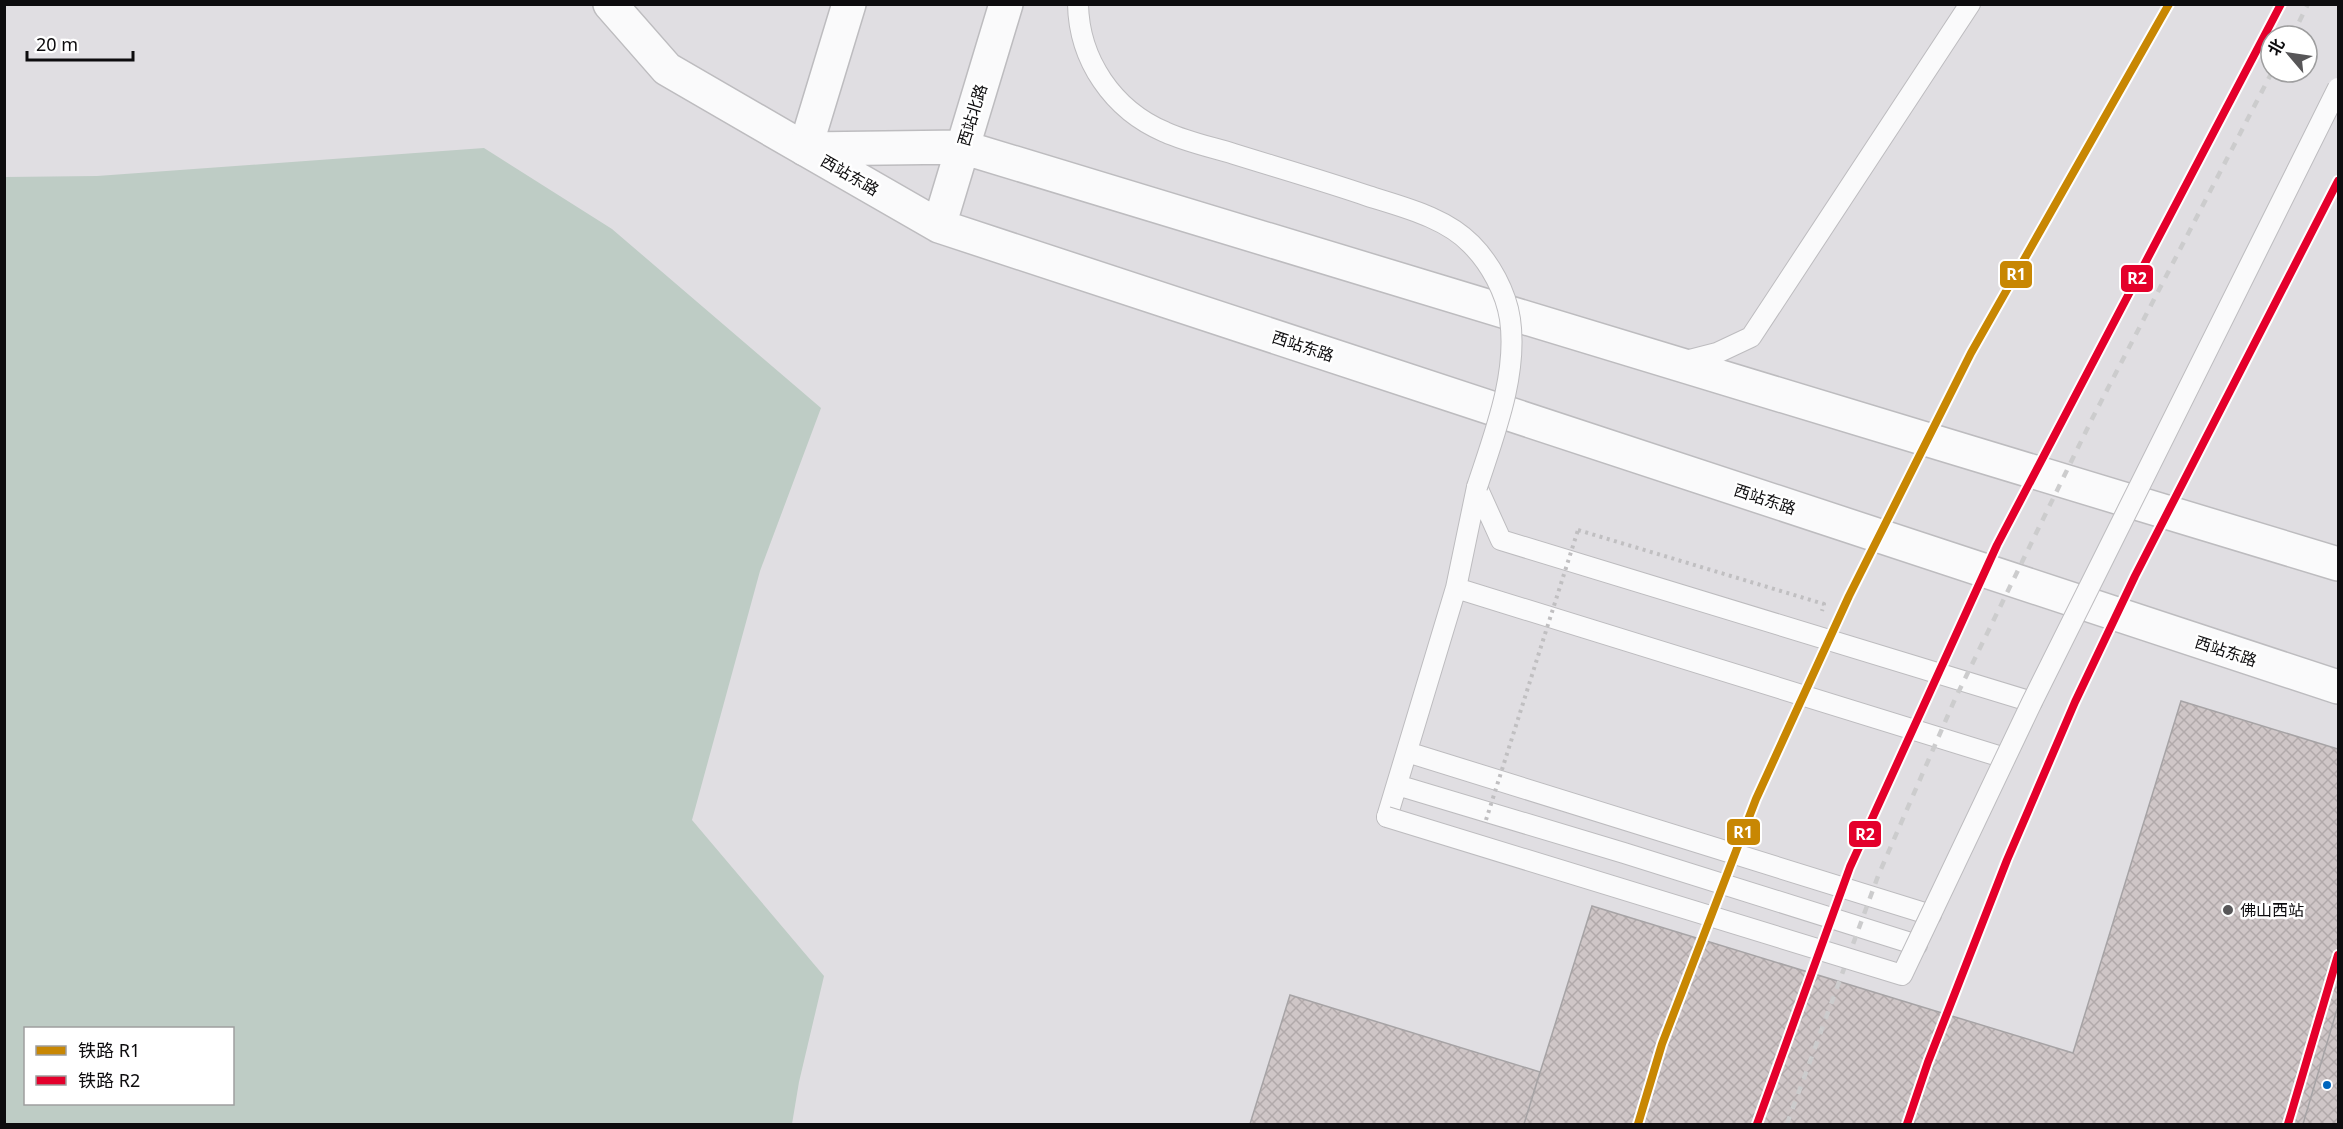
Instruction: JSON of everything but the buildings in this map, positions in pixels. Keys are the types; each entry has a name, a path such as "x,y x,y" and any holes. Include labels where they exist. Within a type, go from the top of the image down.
{"main road":[{"path":"610,4 667,69 805,149 849,4"},
{"name":"西站北路","path":"939,226 1006,4"},
{"name":"西站东路","path":"805,149 962,147 2338,564"},
{"name":"西站东路","path":"805,149 939,226 2338,687"}],"lane":[{"path":"1078,4 1080,33 1102,82 1130,112 1147,124 1181,139 1413,210 1438,222 1470,243 1494,276 1505,297 1512,340 1507,386 1477,487 1456,588 1387,817 1902,975 2032,702 2338,88"},
{"path":"1677,364 1717,352 1751,337 1970,4"},
{"path":"1477,487 1501,540 2032,702"},
{"path":"1456,588 2005,758"},
{"path":"1407,752 1931,915"},
{"path":"1397,785 1635,856 1917,945"}],"path":[{"path":"1484,827 1578,530 1824,604"}],"shaded area":[{"path":"484,148 612,229 821,408 760,571 692,820 824,976 799,1082 792,1124 5,1124 5,177 97,176"}],"railway":[{"path":"2298,24 2308,4"},
{"path":"1787,1124 1878,876 1955,699 2093,417 2266,84"},
{"path":"2288,1124 2338,955"}],"rail line":[{"name":"R1","path":"1638,1124 1662,1044 1756,799 1849,596 1971,353 2169,4"},
{"name":"R2","path":"1757,1124 1850,867 1997,545 2281,4"},
{"name":"R2","path":"1907,1124 1928,1062 2007,860 2075,702 2135,576 2338,181"},
{"name":"R2","path":"2288,1124 2338,955"}],"place":[{"name":"佛山西站","path":"2228,910"}]}
